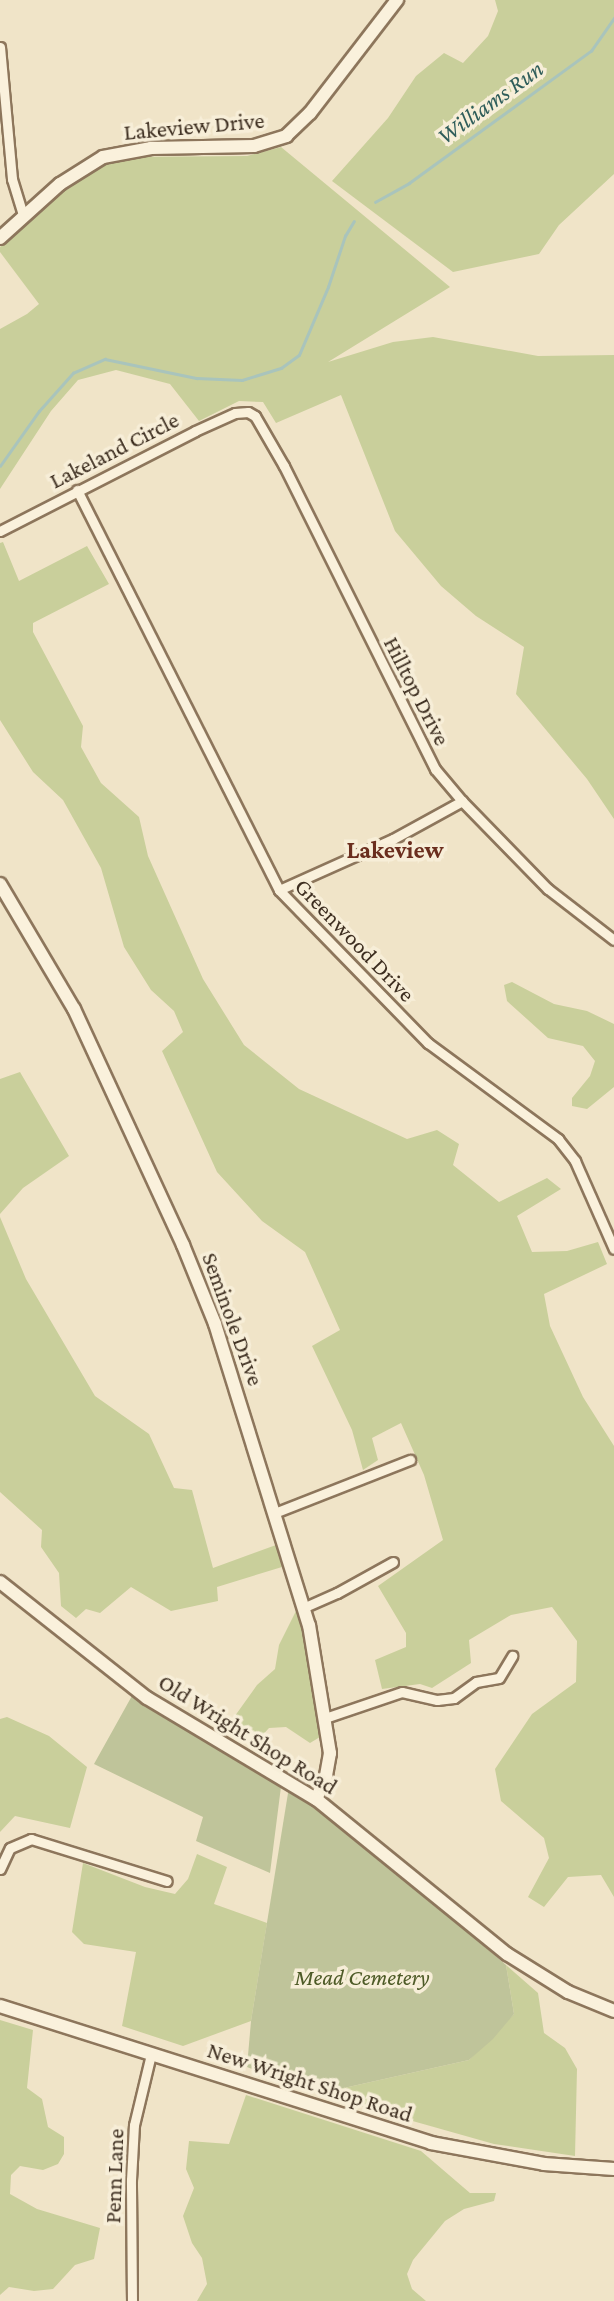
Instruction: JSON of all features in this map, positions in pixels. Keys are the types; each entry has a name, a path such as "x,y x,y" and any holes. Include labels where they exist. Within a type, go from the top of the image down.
{"street":[{"name":"Lakeview Drive","path":"0,238 60,184 84,166 111,154 150,148 254,146 286,136 310,113 397,0"},
{"path":"0,47 12,179 23,216"},
{"name":"Lakeland Circle","path":"0,531 215,422 235,413 249,413"},
{"name":"Hilltop Drive","path":"249,413 260,421 268,435 435,769 461,801 548,889 614,940"},
{"name":"Greenwood Drive","path":"77,490 279,890 428,1043 558,1139 575,1161 614,1249"},
{"path":"279,890 393,839 461,801"},
{"name":"Seminole Drive","path":"0,884 74,1009 183,1245 215,1324 304,1607 325,1718 329,1766 316,1799"},
{"path":"276,1513 410,1460"},
{"path":"304,1607 337,1593 393,1562"},
{"name":"Old Wright Shop Road","path":"0,1582 147,1698 316,1799 499,1948 545,1980 614,2011"},
{"path":"325,1718 402,1692 417,1693 437,1700 454,1698 476,1682 499,1678 512,1656"},
{"path":"0,1869 10,1848 31,1839 167,1881"},
{"name":"New Wright Shop Road","path":"0,2006 431,2143 521,2161 614,2169"},
{"name":"Penn Lane","path":"132,2301 134,2125 151,2054"}],"green space":[{"path":"495,0 614,0 614,174 559,225 539,254 453,272 332,181 388,118 416,76 444,53 463,63 488,36 498,11"},
{"path":"281,147 450,287 328,362 393,342 433,337 538,356 614,355 614,819 587,779 516,694 524,647 476,616 441,586 395,531 341,395 276,423 263,402 239,401 199,421 170,384 116,370 78,380 51,411 0,489 0,329 39,304 0,252 0,247 65,189 94,168 127,157 247,156"},
{"path":"3,542 19,581 87,546 109,584 33,623 33,632 83,726 81,747 101,783 139,817 148,856 203,979 244,1045 299,1089 407,1139 437,1130 459,1144 453,1165 499,1202 547,1178 561,1189 517,1216 532,1252 567,1251 598,1242 607,1264 544,1294 550,1326 583,1397 614,1446 614,1897 601,1875 568,1877 544,1907 528,1897 549,1858 544,1838 501,1801 495,1769 532,1714 576,1682 577,1641 552,1607 511,1615 469,1640 471,1663 432,1688 420,1684 382,1689 375,1660 406,1647 406,1633 378,1586 443,1540 424,1475 401,1423 372,1438 378,1460 363,1470 352,1430 312,1346 340,1330 305,1252 262,1221 217,1172 162,1051 183,1032 174,1011 151,990 124,947 101,868 63,800 33,772 0,720 0,543"},
{"path":"512,982 554,1004 587,1011 614,1024 614,1087 587,1109 572,1106 572,1098 590,1076 595,1061 583,1046 548,1038 507,1001 504,985"},
{"path":"20,1072 69,1156 23,1188 0,1214 0,1079"},
{"path":"0,1217 26,1279 95,1396 149,1434 174,1488 192,1490 213,1568 276,1545 282,1567 217,1587 218,1601 171,1611 131,1587 100,1613 86,1609 76,1618 61,1606 59,1573 41,1547 42,1530 0,1492"},
{"path":"296,1611 301,1620 320,1737 310,1743 286,1727 269,1728 257,1741 227,1727 257,1685 275,1669 279,1645"},
{"path":"133,1694 282,1779 270,1873 196,1841 203,1817 94,1764"},
{"path":"7,1717 49,1736 87,1767 70,1828 15,1816 0,1832 0,1719"},
{"name":"Mead Cemetery","path":"289,1787 370,1848 506,1965 514,2014 493,2039 469,2060 317,2094 247,2067 251,2021"},
{"path":"197,1854 227,1867 214,1904 267,1923 251,2021 183,2046 122,2026 136,1952 84,1944 72,1932 83,1863 145,1887 175,1894 188,1879"},
{"path":"506,1965 538,1993 544,2033 565,2048 577,2069 575,2156 494,2144 317,2094 469,2060 514,2014"},
{"path":"0,2020 33,2030 27,2088 42,2099 48,2127 64,2137 64,2154 58,2164 43,2170 20,2166 11,2175 10,2194 37,2209 100,2228 94,2259 75,2265 53,2289 34,2291 9,2287 0,2295"},
{"path":"246,2095 421,2151 470,2193 496,2193 494,2201 464,2209 445,2221 413,2260 407,2274 412,2289 426,2301 197,2301 207,2284 202,2258 192,2243 183,2216 194,2188 186,2169 189,2141 229,2144"}],"waterway":[{"name":"Williams Run","path":"375,202 409,183 591,51 614,18"},
{"name":"Williams Run","path":"0,466 39,411 73,373 105,359 197,378 242,380 281,368 299,355 328,287 345,236 354,221"}],"district":[{"name":"Lakeview","path":"395,850"}]}
